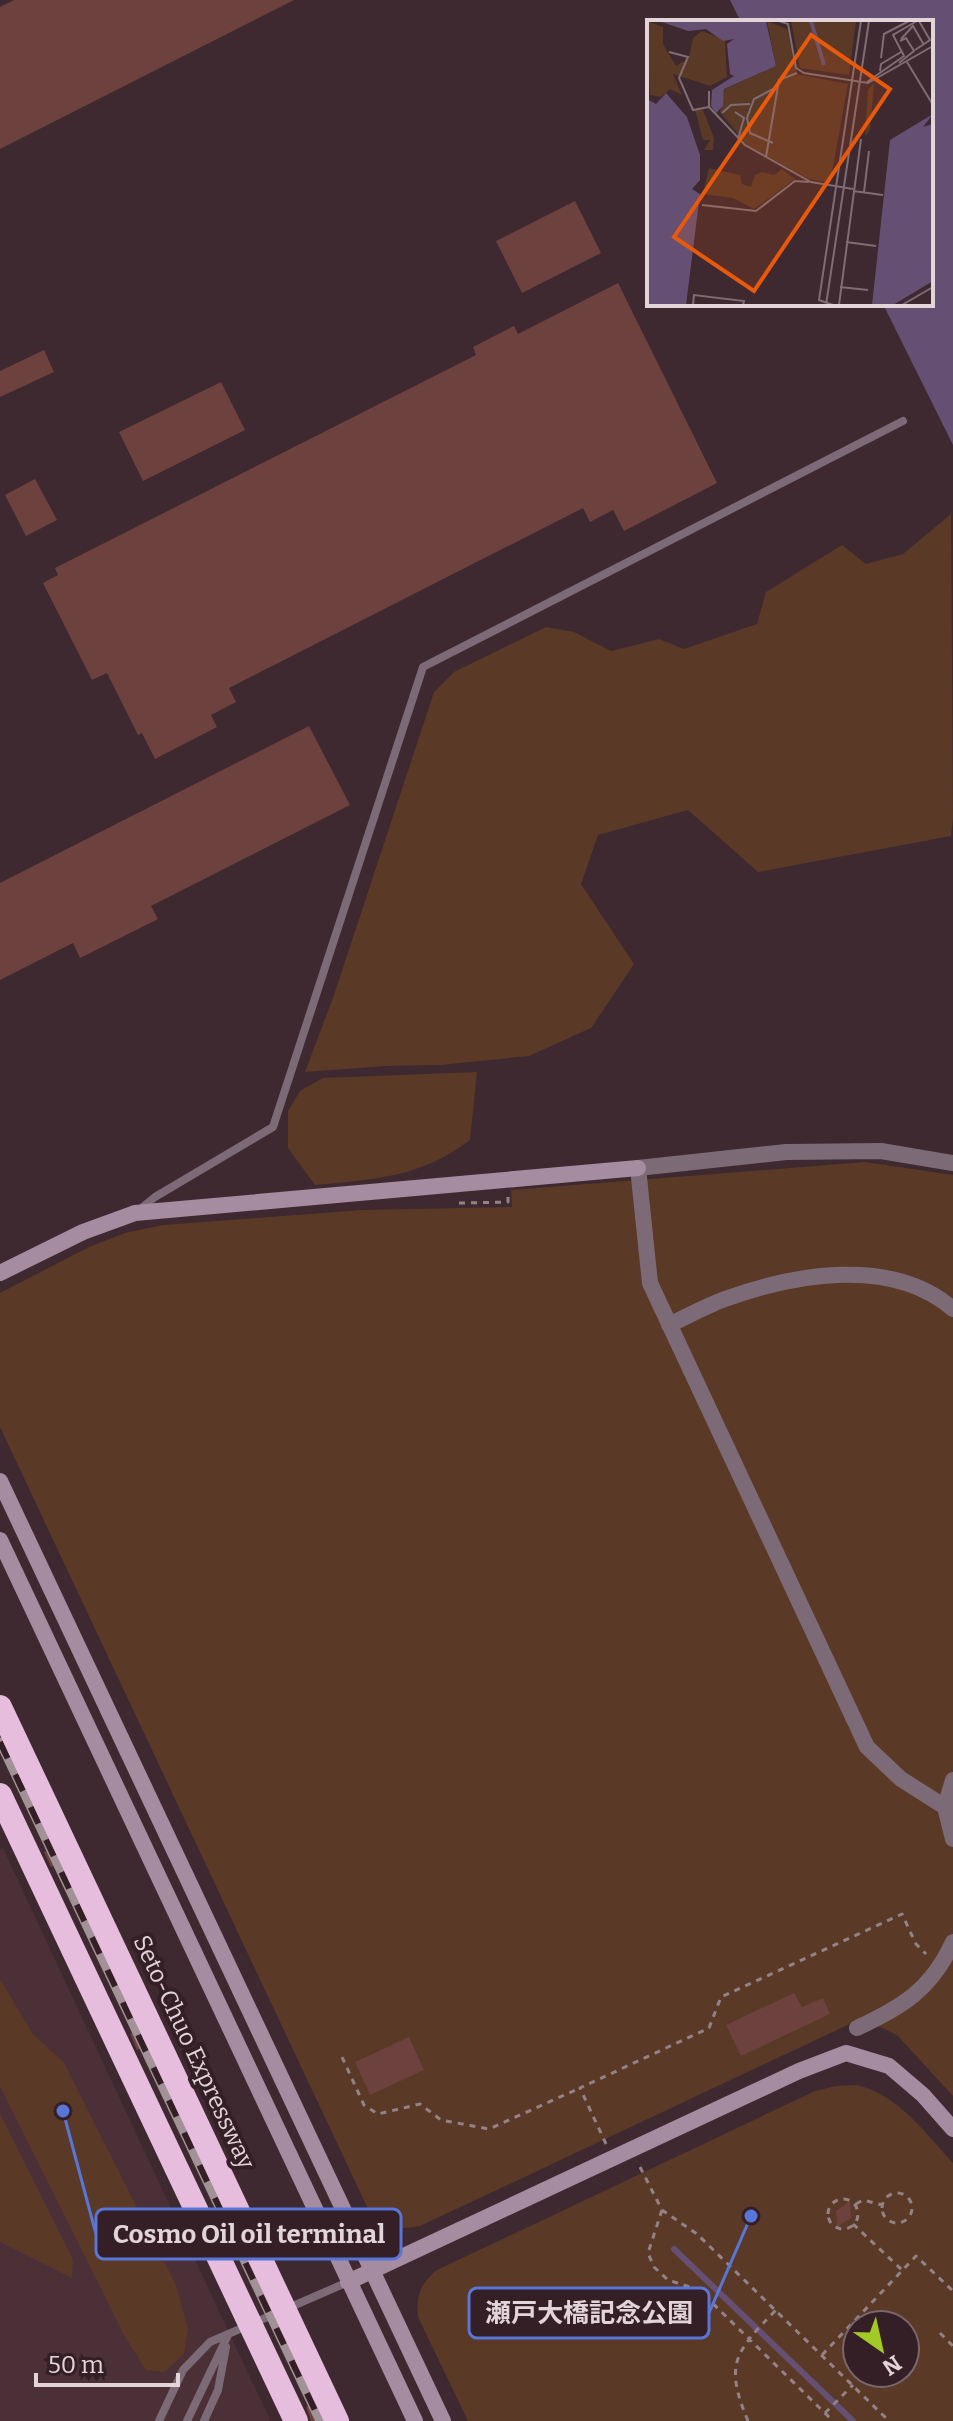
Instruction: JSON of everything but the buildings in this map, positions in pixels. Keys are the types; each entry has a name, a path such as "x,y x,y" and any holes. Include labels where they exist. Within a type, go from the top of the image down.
{"highway":[{"name":"Seto-Chuo Expressway","path":"0,1707 337,2421"},
{"path":"0,1795 296,2421"}],"street":[{"path":"0,1273 83,1232 135,1213 786,1152 881,1151 953,1163"},
{"path":"638,1168 650,1283 867,1747 901,1779 945,1807"},
{"path":"669,1325 723,1299 783,1281 848,1275 906,1281 953,1309"},
{"path":"0,1481 443,2421"},
{"path":"0,1540 415,2421"},
{"path":"953,1780 945,1807 953,1839"},
{"path":"857,2028 898,2009 929,1984 953,1942"},
{"path":"348,2282 799,2071 846,2053 889,2066 923,2095 953,2129"}],"lane":[{"path":"135,1213 155,1197 273,1127 423,667 903,421"},
{"path":"159,2421 183,2370 210,2342 348,2282"},
{"path":"187,2421 228,2334"},
{"path":"204,2421 218,2390 228,2334"}],"path":[{"path":"342,2057 364,2105 378,2114 420,2104 441,2120 489,2129 709,2028 721,1997 902,1914 916,1944 940,1968"},
{"path":"580,2088 606,2144"},
{"path":"640,2167 662,2210 697,2234 841,2373"},
{"path":"902,2193 910,2199 913,2209 909,2219 895,2224 883,2215 882,2205 891,2194 902,2193"},
{"path":"847,2199 855,2205 858,2214 846,2229 836,2227 829,2221 828,2211 837,2200 847,2199"},
{"path":"855,2205 863,2200 882,2205"},
{"path":"662,2210 648,2253 654,2267 668,2280 699,2290 833,2421"},
{"path":"853,2224 902,2270"},
{"path":"822,2355 916,2256 953,2291"},
{"path":"748,2421 734,2376 737,2357 748,2338 776,2310"},
{"path":"940,2333 953,2346"},
{"path":"825,2413 849,2389"},
{"path":"857,2389 889,2420 896,2421"}],"shaded area":[{"path":"730,0 953,0 953,445 884,306 933,306 933,20 740,20"},
{"path":"951,514 951,836 758,872 688,810 598,835 581,884 634,964 591,1028 529,1056 440,1065 305,1072 334,995 434,692 454,672 546,627 574,632 611,651 659,639 684,649 757,624 766,592 842,545 866,564 903,554"},
{"path":"477,1072 470,1140 433,1162 396,1174 315,1185 288,1148 288,1111 300,1091 323,1078"},
{"path":"865,1162 953,1175 953,2096 897,2035 880,2027 852,2023 420,2226 398,2228 385,2225 369,2211 0,1427 0,1293 89,1247 125,1233 163,1225 362,1210 512,1207 511,1190"},
{"path":"3,1848 271,2421 0,2421 0,1849"},
{"path":"0,1979 32,2033 64,2063 176,2285 188,2329 184,2354 165,2372 146,2370 124,2335 0,2086"},
{"path":"857,2085 886,2097 910,2116 953,2163 953,2421 468,2421 418,2317 420,2290 431,2275 815,2091"},
{"path":"0,2114 73,2260 72,2278 0,2242"}],"waterway":[{"path":"674,2249 853,2421"}],"railway":[{"path":"0,1742 320,2421"}],"place":[{"name":"Cosmo Oil oil terminal","path":"63,2111"},
{"name":"瀬戸大橋記念公園","path":"751,2216"}]}
